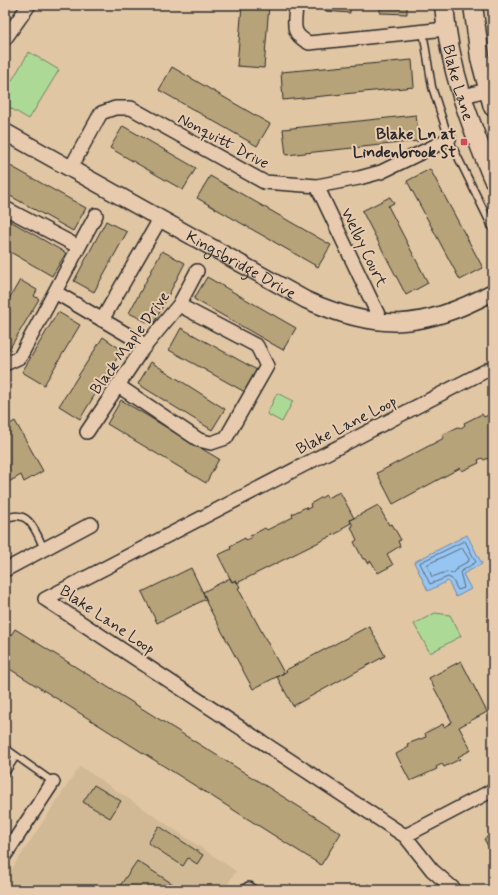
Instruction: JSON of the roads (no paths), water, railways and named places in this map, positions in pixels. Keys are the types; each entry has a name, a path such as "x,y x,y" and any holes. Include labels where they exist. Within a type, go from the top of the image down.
{"main road":[{"name":"Blake Lane","path":"444,5 446,29 454,73 461,97 493,179"},
{"name":"Blake Lane","path":"473,5 480,58 490,89 493,107"}],"street":[{"path":"5,40 29,5"},
{"path":"296,5 295,29 298,37 309,43 446,29"},
{"path":"461,97 490,89"},
{"name":"Nonquitt Drive","path":"70,169 101,113 115,108 131,108 264,182 317,186 381,172 449,139"},
{"name":"Kingsbridge Drive","path":"5,132 306,300 336,313 361,320 382,323 406,322 430,318 454,311 493,292"},
{"name":"Welby Court","path":"317,186 382,323"},
{"path":"5,208 79,247"},
{"path":"5,364 20,357 96,215"},
{"path":"102,320 160,219"},
{"name":"Black Maple Drive","path":"87,432 145,345 179,305 197,270"},
{"path":"55,292 145,345"},
{"path":"117,385 200,440 211,443 226,438 267,366 257,346 179,305"},
{"name":"Blake Lane Loop","path":"405,836 45,599 493,367"},
{"path":"5,570 91,524"},
{"path":"5,855 53,782"},
{"path":"456,890 432,870 405,836 493,790"}],"lane":[{"path":"423,32 432,87 449,139 493,229"},
{"path":"5,519 12,516 28,520 33,526 44,549"},
{"path":"5,748 53,782"},
{"path":"5,773 16,756"}],"water":[{"path":"467,535 482,564 463,574 471,589 456,597 448,581 428,591 414,562"}],"place":[{"name":"Blake Ln at Lindenbrook St","path":"464,142"}]}
